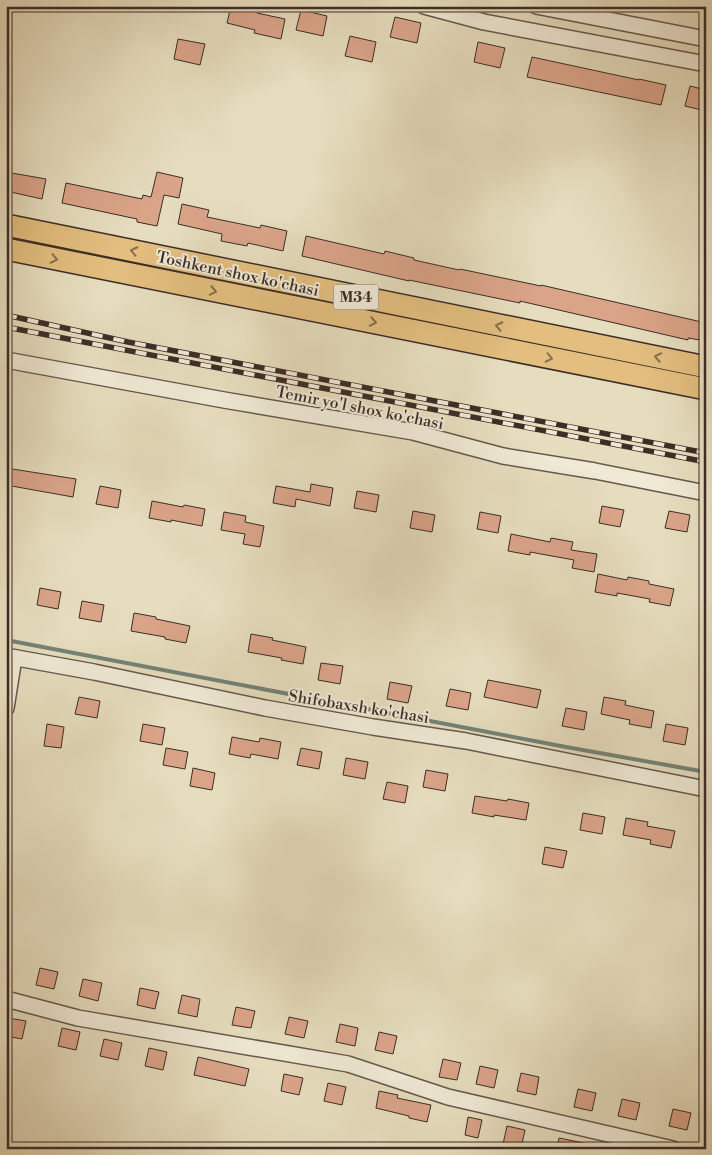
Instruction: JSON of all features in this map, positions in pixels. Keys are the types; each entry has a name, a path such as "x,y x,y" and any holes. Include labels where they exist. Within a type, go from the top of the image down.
{"highway":[{"name":"Toshkent shox ko'chasi","path":"6,226 706,367"},
{"name":"Toshkent shox ko'chasi","path":"6,249 706,389"}],"street":[{"path":"424,6 484,22 706,64"},
{"path":"536,6 706,39"},
{"name":"Temir yo'l shox ko'chasi","path":"6,360 413,432 503,456 595,471 706,493"},
{"path":"6,708 10,657"},
{"name":"Shifobaxsh ko'chasi","path":"10,657 265,708 466,741 706,789"},
{"path":"6,999 78,1018 348,1064 448,1097 673,1149"}],"building":[{"path":"231,6 245,6 258,9 257,13 285,19 281,39 254,33 255,30 227,23"},
{"path":"301,10 327,16 323,36 296,30"},
{"path":"395,17 421,23 417,43 390,37"},
{"path":"350,36 376,42 372,62 345,56"},
{"path":"178,39 205,44 200,65 174,59"},
{"path":"478,42 505,48 500,68 474,62"},
{"path":"532,57 666,85 661,105 527,77"},
{"path":"690,86 706,90 706,111 685,106"},
{"path":"6,172 46,179 42,199 6,191"},
{"path":"157,172 183,178 179,198 164,195 157,226 137,222 137,219 62,203 66,183 142,199 143,195 151,197"},
{"path":"182,204 209,210 207,217 260,228 261,225 287,231 283,251 248,243 247,246 221,241 222,234 178,224"},
{"path":"306,236 384,254 385,251 414,258 414,260 541,285 706,323 706,341 688,338 688,340 520,301 520,303 409,281 302,256"},
{"path":"6,468 76,479 73,497 6,485"},
{"path":"311,484 333,488 330,506 296,499 295,507 273,503 276,486 310,492"},
{"path":"100,486 121,490 118,508 96,504"},
{"path":"357,491 379,495 376,512 354,508"},
{"path":"152,501 205,509 202,526 149,518"},
{"path":"602,506 624,510 620,527 599,523"},
{"path":"413,511 435,515 432,532 410,528"},
{"path":"669,511 690,515 687,532 665,528"},
{"path":"224,512 246,516 245,522 264,526 260,547 243,544 245,534 221,530"},
{"path":"480,512 501,516 498,533 477,529"},
{"path":"511,534 550,542 551,538 573,542 571,550 597,554 594,572 572,568 574,560 530,552 530,555 508,551"},
{"path":"598,574 627,580 628,577 649,581 649,584 674,589 670,606 649,602 650,599 617,593 617,596 595,592"},
{"path":"40,588 61,592 58,609 37,605"},
{"path":"82,601 104,605 101,622 79,618"},
{"path":"134,613 190,626 186,643 131,631"},
{"path":"251,634 306,647 303,664 248,652"},
{"path":"321,663 343,666 340,684 318,680"},
{"path":"488,680 541,690 537,708 484,697"},
{"path":"390,682 412,686 408,703 387,699"},
{"path":"450,689 471,693 468,710 446,706"},
{"path":"79,697 100,701 97,718 75,714"},
{"path":"604,697 626,701 625,705 654,711 651,728 629,724 630,720 601,714"},
{"path":"566,708 587,712 584,730 562,726"},
{"path":"47,724 64,727 61,748 44,746"},
{"path":"143,724 165,728 162,745 140,741"},
{"path":"666,724 688,728 685,745 663,741"},
{"path":"232,737 259,742 260,738 281,742 278,759 251,754 250,758 229,754"},
{"path":"166,748 188,752 185,769 163,765"},
{"path":"301,748 322,752 319,769 297,765"},
{"path":"346,758 368,762 365,779 343,775"},
{"path":"193,768 215,773 212,790 190,786"},
{"path":"426,770 448,774 445,791 423,787"},
{"path":"387,782 408,786 405,803 383,799"},
{"path":"475,796 529,803 526,820 472,813"},
{"path":"583,813 605,817 602,834 580,830"},
{"path":"626,818 648,822 647,826 675,831 671,848 650,844 651,840 623,835"},
{"path":"545,847 567,851 563,868 542,864"},
{"path":"40,968 58,972 54,989 36,985"},
{"path":"83,979 102,983 98,1001 79,996"},
{"path":"140,988 159,992 155,1009 137,1005"},
{"path":"182,995 200,999 197,1017 178,1013"},
{"path":"236,1007 255,1011 251,1028 232,1025"},
{"path":"289,1017 308,1021 304,1038 285,1034"},
{"path":"8,1018 26,1021 22,1039 6,1036"},
{"path":"340,1024 358,1028 355,1046 336,1042"},
{"path":"62,1028 80,1032 76,1050 58,1046"},
{"path":"379,1032 397,1036 393,1054 375,1050"},
{"path":"104,1039 122,1043 118,1060 100,1056"},
{"path":"149,1048 167,1052 163,1070 145,1066"},
{"path":"198,1057 249,1069 245,1086 194,1075"},
{"path":"443,1059 461,1063 457,1080 439,1077"},
{"path":"480,1066 498,1070 494,1088 476,1084"},
{"path":"521,1073 539,1077 536,1095 517,1091"},
{"path":"284,1074 303,1078 299,1095 281,1091"},
{"path":"328,1083 346,1087 342,1105 324,1101"},
{"path":"578,1089 596,1093 592,1111 574,1107"},
{"path":"379,1091 398,1095 397,1098 431,1105 427,1122 376,1108"},
{"path":"622,1099 640,1103 636,1120 618,1116"},
{"path":"673,1109 691,1113 687,1130 669,1126"},
{"path":"468,1117 482,1120 478,1138 465,1135"},
{"path":"507,1126 525,1130 521,1148 503,1144"},
{"path":"559,1138 589,1144 588,1149 557,1149"}],"waterway":[{"path":"6,640 706,772"}],"railway":[{"path":"6,315 128,342 706,453"},
{"path":"6,327 706,462"}]}
